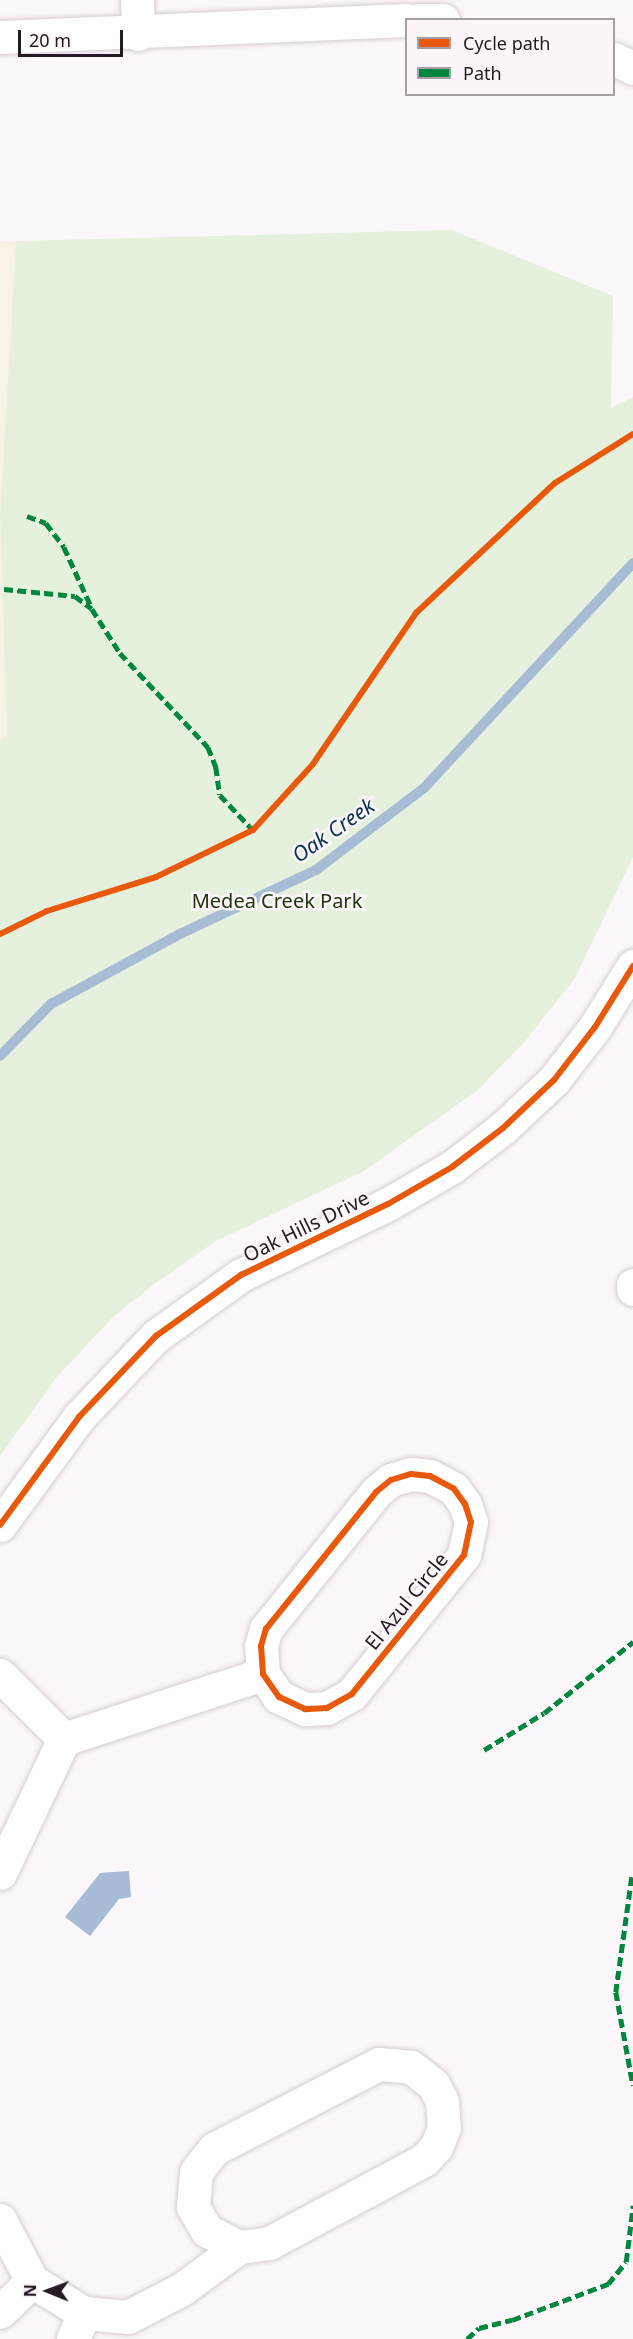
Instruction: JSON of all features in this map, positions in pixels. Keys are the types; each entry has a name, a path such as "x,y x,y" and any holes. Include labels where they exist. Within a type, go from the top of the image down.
{"street":[{"path":"137,0 138,34"},
{"path":"0,38 138,34 405,20"},
{"path":"615,59 633,68"},
{"name":"Oak Hills Drive","path":"0,1525 79,1417 156,1336 241,1275 388,1204 452,1167 503,1128 554,1080 595,1027 633,966"},
{"name":"El Azul Circle","path":"411,1474 430,1476 454,1489 465,1504 471,1522 464,1555 352,1695 327,1708 304,1709 279,1697 262,1674 261,1646 266,1629 376,1492 391,1480 411,1474"},
{"path":"0,1874 64,1739 262,1674"},
{"path":"0,1675 64,1739"},
{"path":"0,2220 32,2281 78,2326 128,2317 182,2289 239,2247 269,2242 424,2160 436,2147 444,2128 442,2101 433,2084 411,2067 380,2064 214,2149 195,2172 193,2207 207,2231 239,2247"},
{"path":"0,2312 32,2281"}],"shaded area":[{"path":"0,241 16,241 0,515"},
{"path":"0,515 7,734 0,740"}],"green space":[{"name":"Medea Creek Park","path":"452,230 613,296 611,408 633,397 633,857 575,978 526,1040 478,1090 364,1171 216,1241 154,1284 112,1318 57,1377 0,1456 0,740 7,734 0,515 16,241"}],"water":[{"path":"129,1871 131,1897 119,1899 90,1936 65,1917 100,1873"}],"waterway":[{"name":"Oak Creek","path":"0,1056 51,1004 182,933 316,870 424,788 633,563"}],"marked path":[{"path":"27,516 46,523 64,547 91,606"},
{"path":"4,589 75,596 92,609 120,653 208,747 216,767 220,795 253,830"},
{"path":"484,1750 544,1713 633,1642"},
{"path":"632,1877 616,1992 633,2085"},
{"path":"467,2339 479,2328 512,2320 608,2284 626,2262 633,2205"}],"cycle path":[{"path":"0,934 47,911 156,877 253,830 313,764 416,613 555,483 633,434"},
{"path":"0,1525 79,1417 156,1336 241,1275 388,1204 452,1167 503,1128 554,1080 595,1027 633,966"},
{"path":"411,1474 430,1476 454,1489 465,1504 471,1522 464,1555 352,1694 327,1708 305,1709 279,1697 263,1674 261,1646 266,1629 376,1492 391,1480 411,1474"}]}
